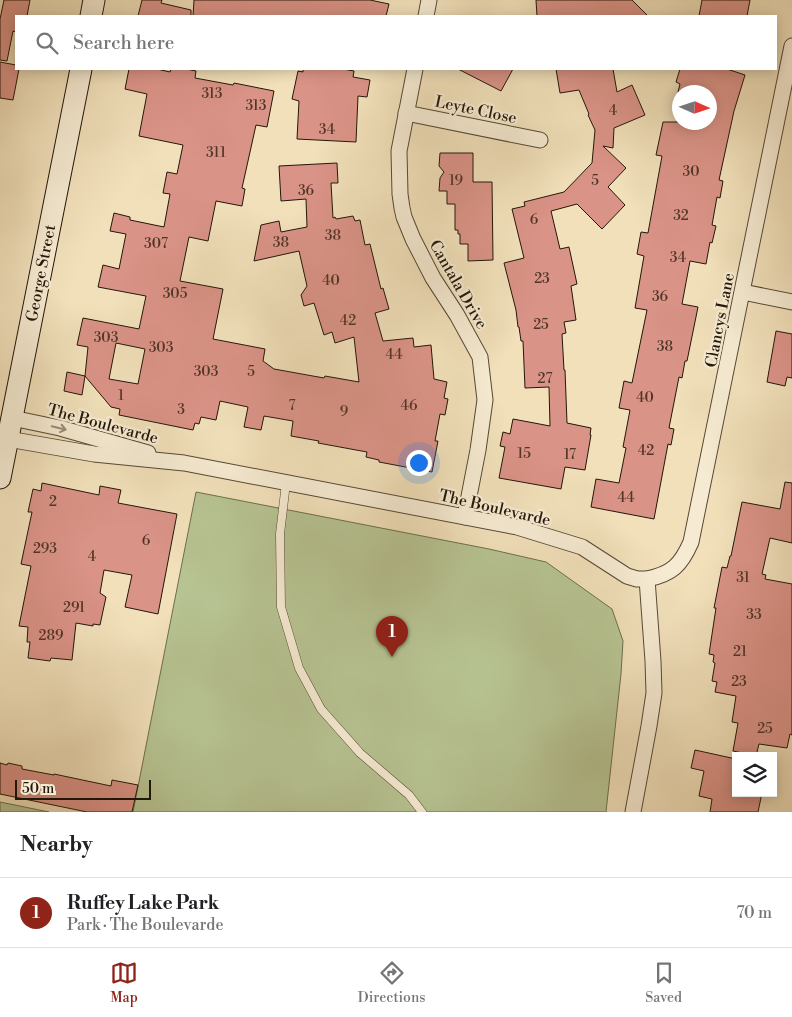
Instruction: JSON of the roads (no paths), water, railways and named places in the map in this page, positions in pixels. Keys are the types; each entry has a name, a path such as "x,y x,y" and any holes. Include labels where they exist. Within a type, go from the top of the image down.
{"main road":[{"path":"91,15 94,0"},
{"name":"George Street","path":"0,478 81,70"}],"street":[{"path":"426,15 429,0"},
{"name":"Clancys Lane","path":"647,579 660,576 677,566 686,554 691,542 792,46"},
{"name":"Cantala Drive","path":"415,70 399,151 400,194 404,217 412,239 433,278 457,315 480,357 486,400 465,517"},
{"name":"Leyte Close","path":"406,113 540,140"},
{"path":"743,292 792,302"},
{"name":"The Boulevarde","path":"12,418 94,437 184,463 517,527 582,547 627,576 647,579"},
{"name":"The Boulevarde","path":"8,440 94,454 184,463"},
{"path":"633,812 654,693 647,579"}],"lane":[{"path":"286,483 280,534 281,607 299,668 321,710 360,753 409,795 422,812"}],"place":[{"name":"Ruffey Lake Park","path":"392,657"}]}
